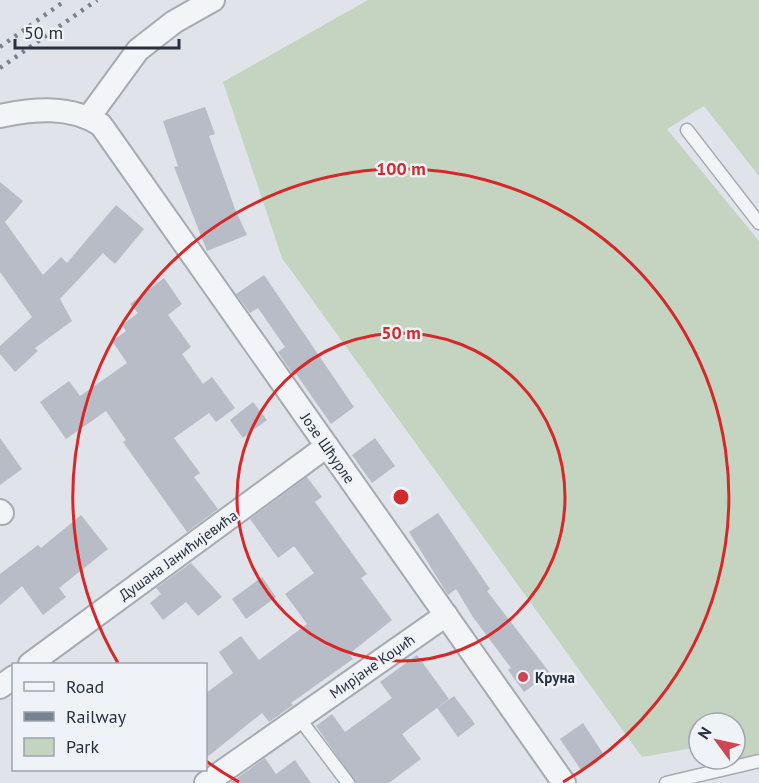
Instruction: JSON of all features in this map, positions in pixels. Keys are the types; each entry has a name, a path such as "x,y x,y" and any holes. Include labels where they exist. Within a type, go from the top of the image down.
{"street":[{"path":"0,116 53,110 89,117 113,81 138,50 174,22 213,0"},
{"name":"Јозе Шћурле","path":"89,117 101,125 111,137 564,783"},
{"name":"Душана Јанићијевића","path":"31,663 327,446"},
{"name":"Мирјане Коџић","path":"219,780 299,718 446,615"}],"lane":[{"path":"687,130 759,224"},
{"path":"299,718 348,783"},
{"path":"666,783 759,761"}],"green space":[{"path":"368,0 759,0 759,176 704,106 667,129 759,241 759,754 747,757 747,711 687,711 687,749 642,757 282,258 223,82"}],"building":[{"path":"205,107 215,134 209,136 235,209 247,235 207,251 174,167 178,166 163,121"},
{"path":"0,182 23,201 5,222 43,275 61,257 67,263 116,205 144,229 115,264 103,253 60,299 72,321 35,348 38,351 15,372 0,354 0,346 32,317 0,272"},
{"path":"264,275 354,407 331,424 278,352 285,347 258,308 250,313 236,294"},
{"path":"164,278 182,304 168,315 191,347 182,354 203,384 212,377 235,408 216,422 209,413 174,438 200,473 194,477 218,509 187,532 123,442 126,440 106,411 66,439 40,402 69,381 80,396 127,363 112,341 126,331 122,325 138,313 130,304"},
{"path":"253,402 267,420 243,438 230,420"},
{"path":"0,438 22,469 0,485"},
{"path":"375,438 395,466 372,483 352,455"},
{"path":"307,477 322,497 315,502 367,574 361,578 392,620 349,654 353,659 291,703 293,705 269,722 262,713 207,757 207,692 233,673 219,652 241,636 259,660 307,624 285,594 314,573 294,546 278,558 250,519"},
{"path":"438,513 490,589 487,591 550,673 524,692 508,670 511,668 473,617 456,589 448,595 409,532"},
{"path":"81,515 108,549 59,588 66,597 43,615 22,586 0,605 0,574 38,545 41,548"},
{"path":"191,563 222,597 198,616 186,602 163,620 150,603 161,594 156,588"},
{"path":"262,577 276,597 246,619 232,599"},
{"path":"417,655 449,699 402,734 421,759 389,783 356,783 316,726 332,714 345,732 392,698 380,682"},
{"path":"454,696 475,724 458,737 437,708"},
{"path":"583,723 604,755 581,770 560,739"},
{"path":"265,758 276,774 295,760 311,783 230,783"}],"railway":[{"path":"0,47 66,0"},
{"path":"0,68 97,0"}],"place":[{"name":"Круна","path":"523,677"}]}
